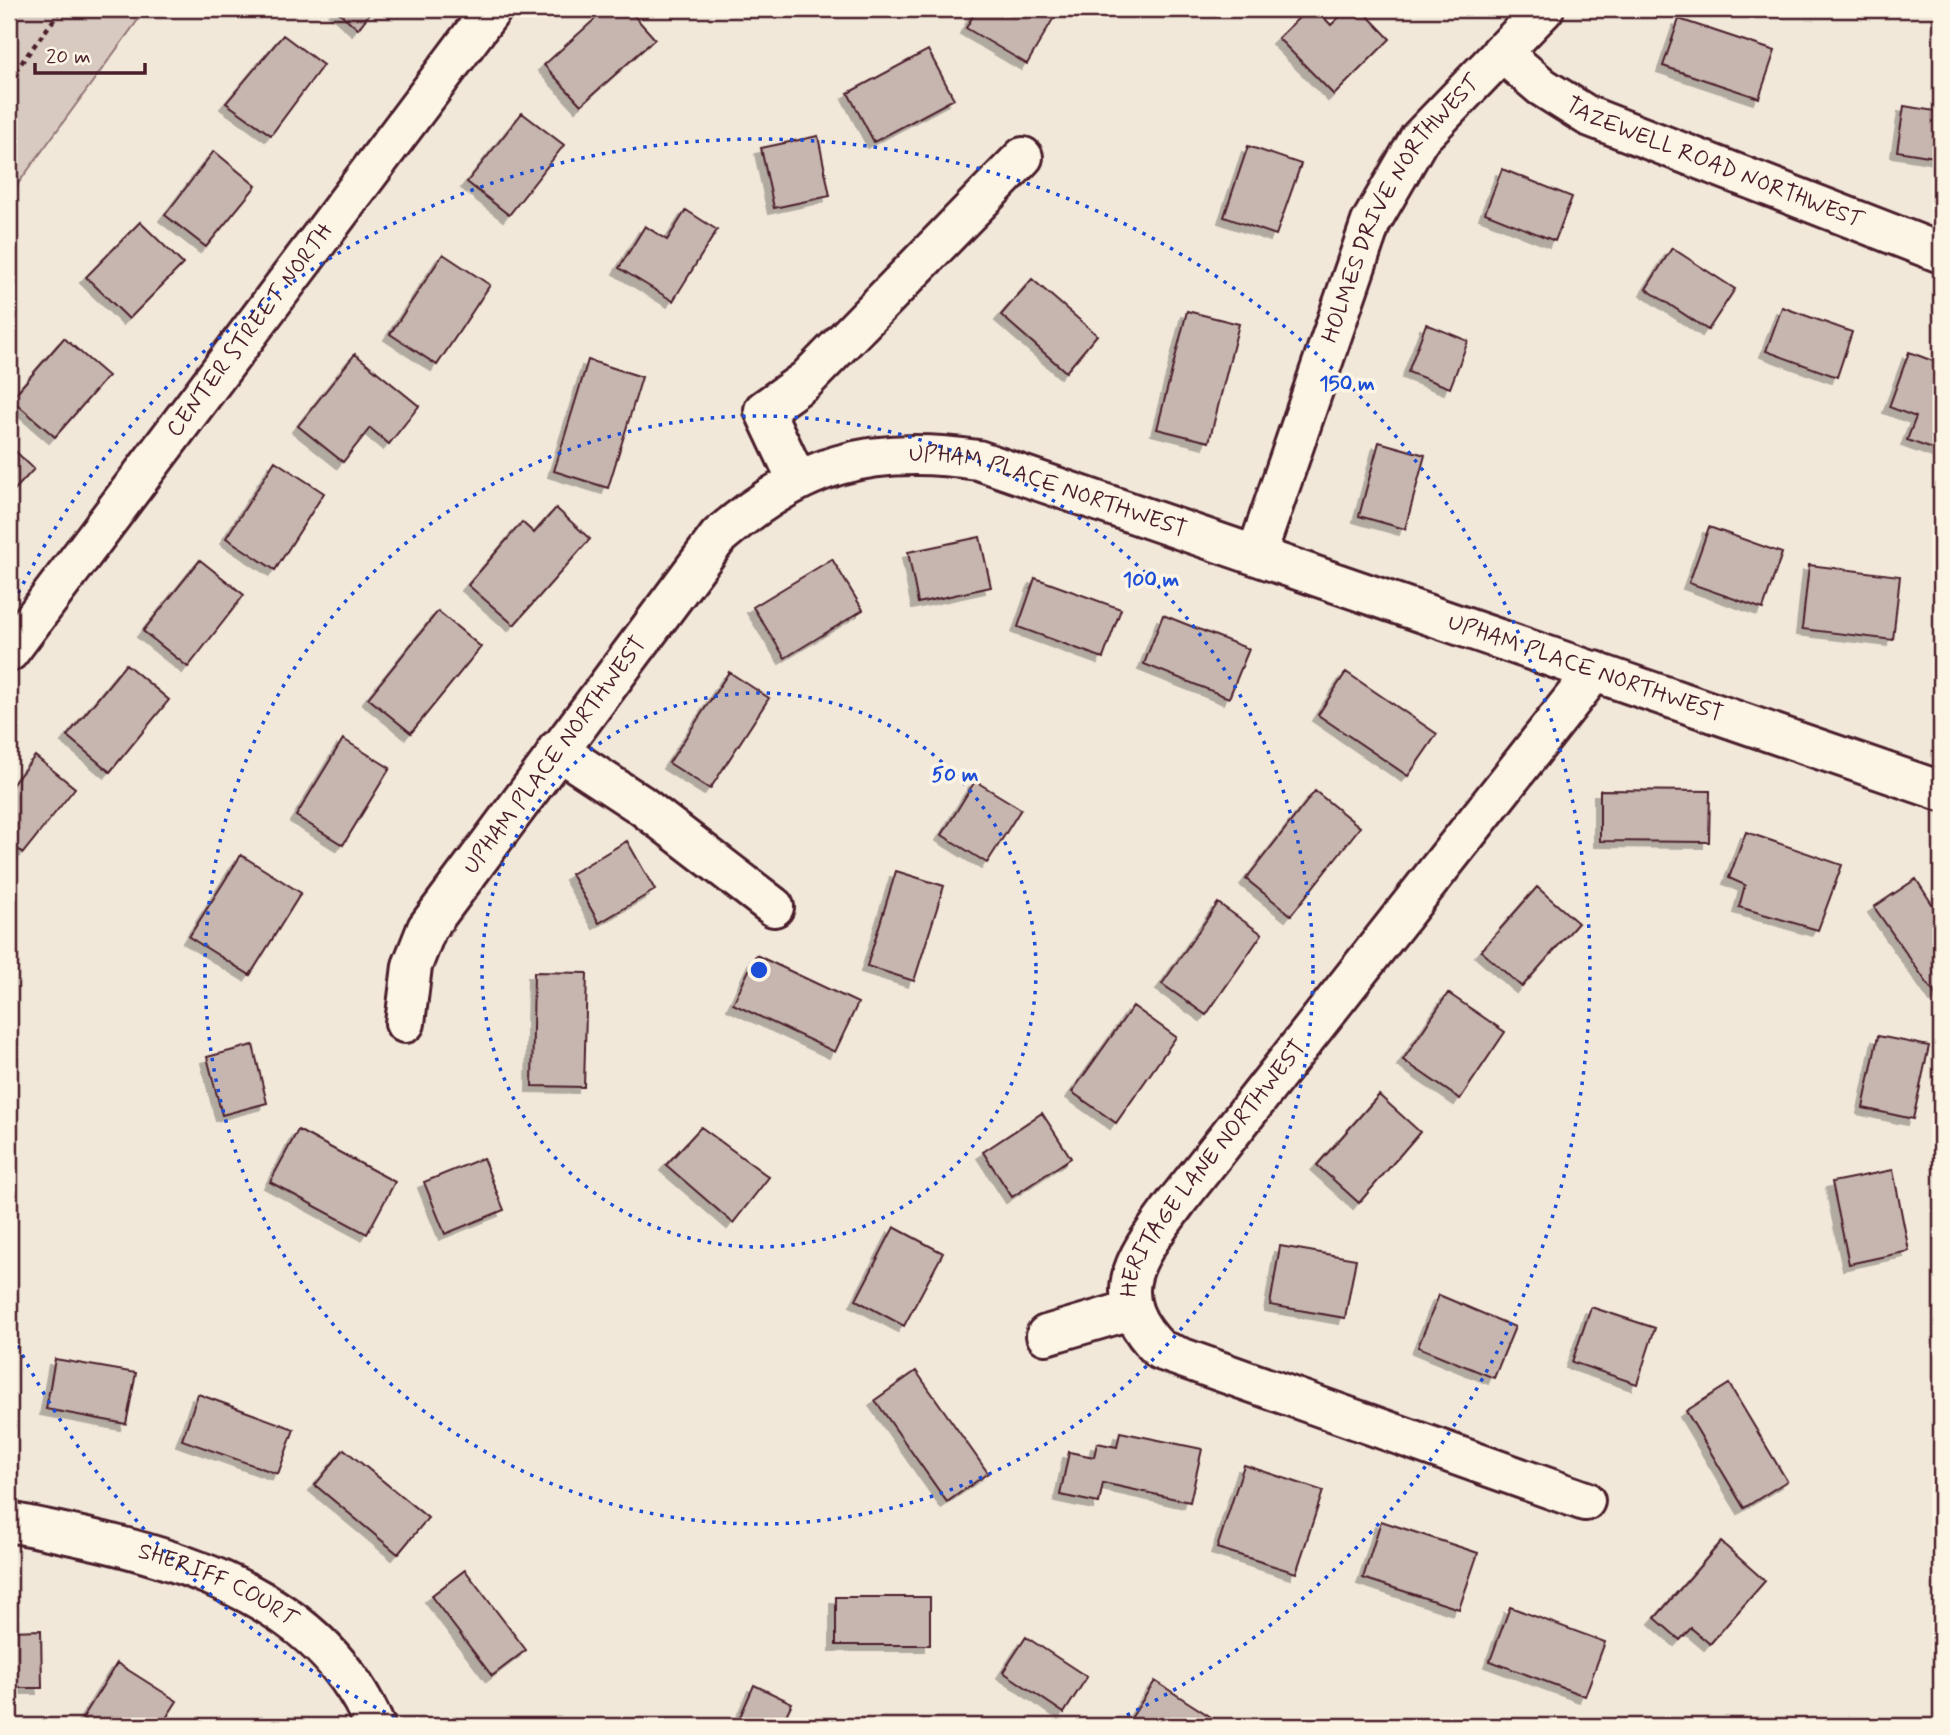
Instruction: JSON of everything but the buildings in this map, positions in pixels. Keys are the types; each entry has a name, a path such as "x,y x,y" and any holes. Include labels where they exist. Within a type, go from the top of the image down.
{"street":[{"name":"CENTER STREET NORTH","path":"9,652 492,9"},
{"name":"HOLMES DRIVE NORTHWEST","path":"1257,553 1371,222 1384,194 1419,139 1544,9"},
{"name":"TAZEWELL ROAD NORTHWEST","path":"1501,52 1542,87 1588,116 1941,253"},
{"path":"797,480 764,410 806,380 1023,157"},
{"name":"UPHAM PLACE NORTHWEST","path":"405,1023 412,966 427,928 719,536 756,504 797,480 828,467 886,454 935,453 967,458 1257,553 1941,791"},
{"name":"HERITAGE LANE NORTHWEST","path":"1585,1501 1160,1350 1142,1332 1131,1310 1129,1285 1135,1260 1178,1200 1595,671"},
{"path":"557,750 641,805 774,907"},
{"path":"1046,1335 1131,1310"},
{"name":"SHERIFF COURT","path":"9,1522 68,1534 174,1563 223,1579 270,1605 309,1635 340,1669 375,1726"}],"path":[{"path":"9,79 62,9"}],"shaded area":[{"path":"9,9 146,9 9,196"}]}
